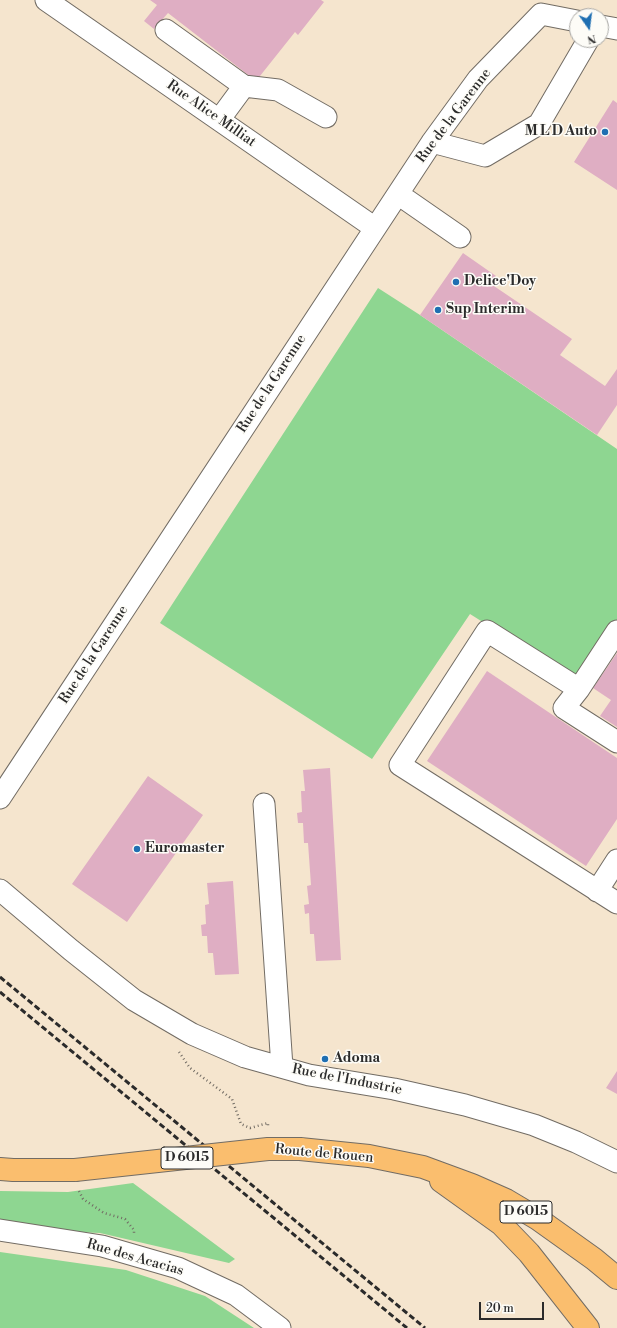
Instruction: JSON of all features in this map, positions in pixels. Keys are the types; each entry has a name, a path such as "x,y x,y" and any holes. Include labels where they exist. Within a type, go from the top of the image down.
{"main road":[{"name":"Route de Rouen","path":"0,1169 75,1178 268,1149 300,1149 369,1156 423,1167 472,1184 506,1200 532,1215 594,1259 617,1278"},
{"path":"423,1167 501,1224 529,1253 588,1328"}],"street":[{"name":"Rue Alice Milliat","path":"46,0 375,228"},
{"name":"Rue de la Garenne","path":"0,798 432,142 478,79 538,7 569,18"},
{"path":"166,30 244,86 278,90 326,117"},
{"path":"432,142 484,156 539,124 583,48"},
{"path":"219,120 244,86"},
{"path":"398,194 460,237"},
{"path":"579,689 487,631 400,765 617,903"},
{"path":"617,631 579,689 564,708 617,742"},
{"path":"264,804 282,1067"},
{"path":"597,891 617,860"},
{"name":"Rue de l'Industrie","path":"0,890 71,950 134,1000 192,1034 245,1057 282,1067 309,1074 394,1089 465,1105 534,1125 576,1142 617,1162"},
{"name":"Rue des Acacias","path":"0,1230 102,1246 178,1268 236,1295 280,1328"}],"path":[{"path":"178,1050 190,1068 232,1099 241,1124 250,1128 268,1123 268,1149"},
{"path":"75,1178 83,1199 104,1213 125,1220"}],"green space":[{"path":"378,288 617,449 617,624 578,682 470,614 372,759 160,623"},
{"path":"133,1183 235,1259 229,1263 100,1233 53,1231 0,1223 0,1191 68,1192"},
{"path":"0,1252 126,1270 205,1296 254,1328 0,1328"}],"building":[{"path":"150,0 321,0 324,2 298,35 295,32 256,81 168,13 154,29 144,21 157,5"},
{"name":"M L D Auto","path":"613,100 617,103 617,190 574,162"},
{"path":"463,253 496,276 491,284 572,339 560,355 605,386 617,369 617,405 597,435 420,315"},
{"path":"617,653 617,727 600,716 611,700 593,688"},
{"path":"487,671 617,758 617,819 586,866 427,761"},
{"path":"330,768 341,960 316,961 314,934 310,934 309,913 305,914 304,905 309,904 307,886 311,885 308,843 304,843 303,823 298,823 297,813 302,812 301,791 305,791 303,770"},
{"name":"Euromaster","path":"148,776 203,815 127,922 72,884"},
{"path":"233,881 239,974 215,975 213,953 208,953 207,936 202,936 201,925 206,924 205,905 209,904 207,883"},
{"path":"617,1071 617,1094 606,1088"}],"railway":[{"path":"0,977 425,1328"},
{"path":"0,992 407,1328"}],"place":[{"name":"M L D Auto","path":"605,132"},
{"name":"Delice'Doy","path":"456,282"},
{"name":"Sup Interim","path":"438,310"},
{"name":"Euromaster","path":"137,849"},
{"name":"Adoma","path":"325,1059"}]}
